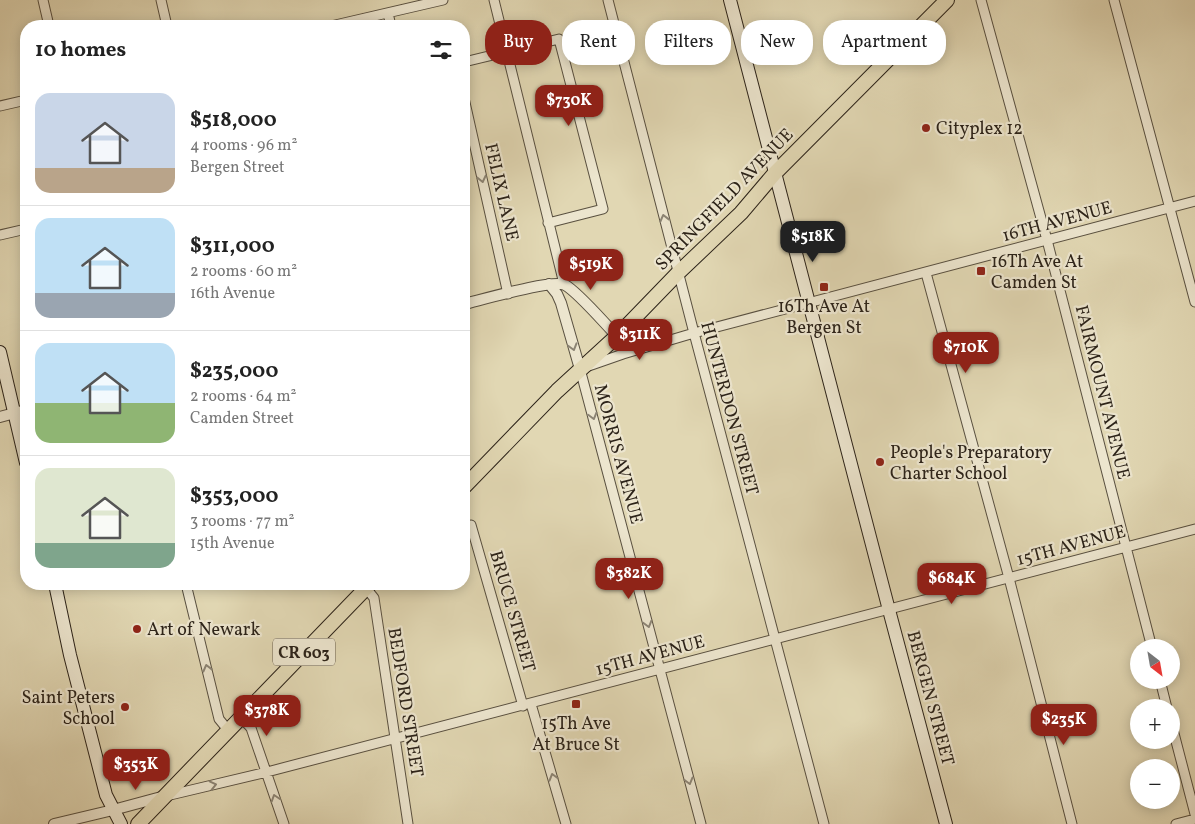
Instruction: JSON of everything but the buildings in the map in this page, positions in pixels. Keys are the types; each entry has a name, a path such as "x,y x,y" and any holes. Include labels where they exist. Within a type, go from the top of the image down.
{"main road":[{"name":"BERGEN STREET","path":"730,0 946,824"},
{"name":"SPRINGFIELD AVENUE","path":"470,481 580,369 617,336 678,273 741,213 775,173 947,0"},
{"path":"0,352 20,412"},
{"path":"55,590 70,656 106,795 121,824"},
{"name":"CR 603","path":"138,824 153,818 166,796 364,590"}],"street":[{"path":"43,0 48,20"},
{"path":"161,0 166,20"},
{"path":"357,20 444,0"},
{"path":"494,0 499,20"},
{"name":"HUNTERDON STREET","path":"608,0 678,273 824,824"},
{"name":"FAIRMOUNT AVENUE","path":"981,0 1047,240 1150,639"},
{"path":"1114,0 1195,302"},
{"path":"388,13 390,20"},
{"path":"548,223 603,209 559,39 552,41"},
{"path":"470,60 485,56"},
{"path":"509,65 564,284 617,336"},
{"path":"0,106 20,101"},
{"name":"FELIX LANE","path":"470,125 508,294"},
{"name":"16TH AVENUE","path":"580,369 623,354 694,334 1195,202"},
{"path":"0,236 20,231"},
{"path":"926,273 1009,578 1072,824"},
{"path":"470,303 549,284 564,284"},
{"name":"MORRIS AVENUE","path":"549,284 561,303 580,369 701,824"},
{"path":"0,417 20,412"},
{"name":"BRUCE STREET","path":"471,525 566,824"},
{"name":"15TH AVENUE","path":"54,824 527,705 1195,529"},
{"path":"187,590 219,719 228,730"},
{"name":"BEDFORD STREET","path":"370,590 374,598 408,824"},
{"path":"241,717 251,728 284,824"},
{"path":"1178,749 1195,814"},
{"path":"1176,824 1195,819"}],"place":[{"name":"Cityplex 12","path":"926,128"},
{"name":"16Th Ave At Camden St","path":"981,271"},
{"name":"16Th Ave At Bergen St","path":"824,287"},
{"name":"People's Preparatory Charter School","path":"880,462"},
{"name":"Art of Newark","path":"137,629"},
{"name":"15Th Ave At Bruce St","path":"576,704"},
{"name":"Saint Peters School","path":"125,707"}]}
